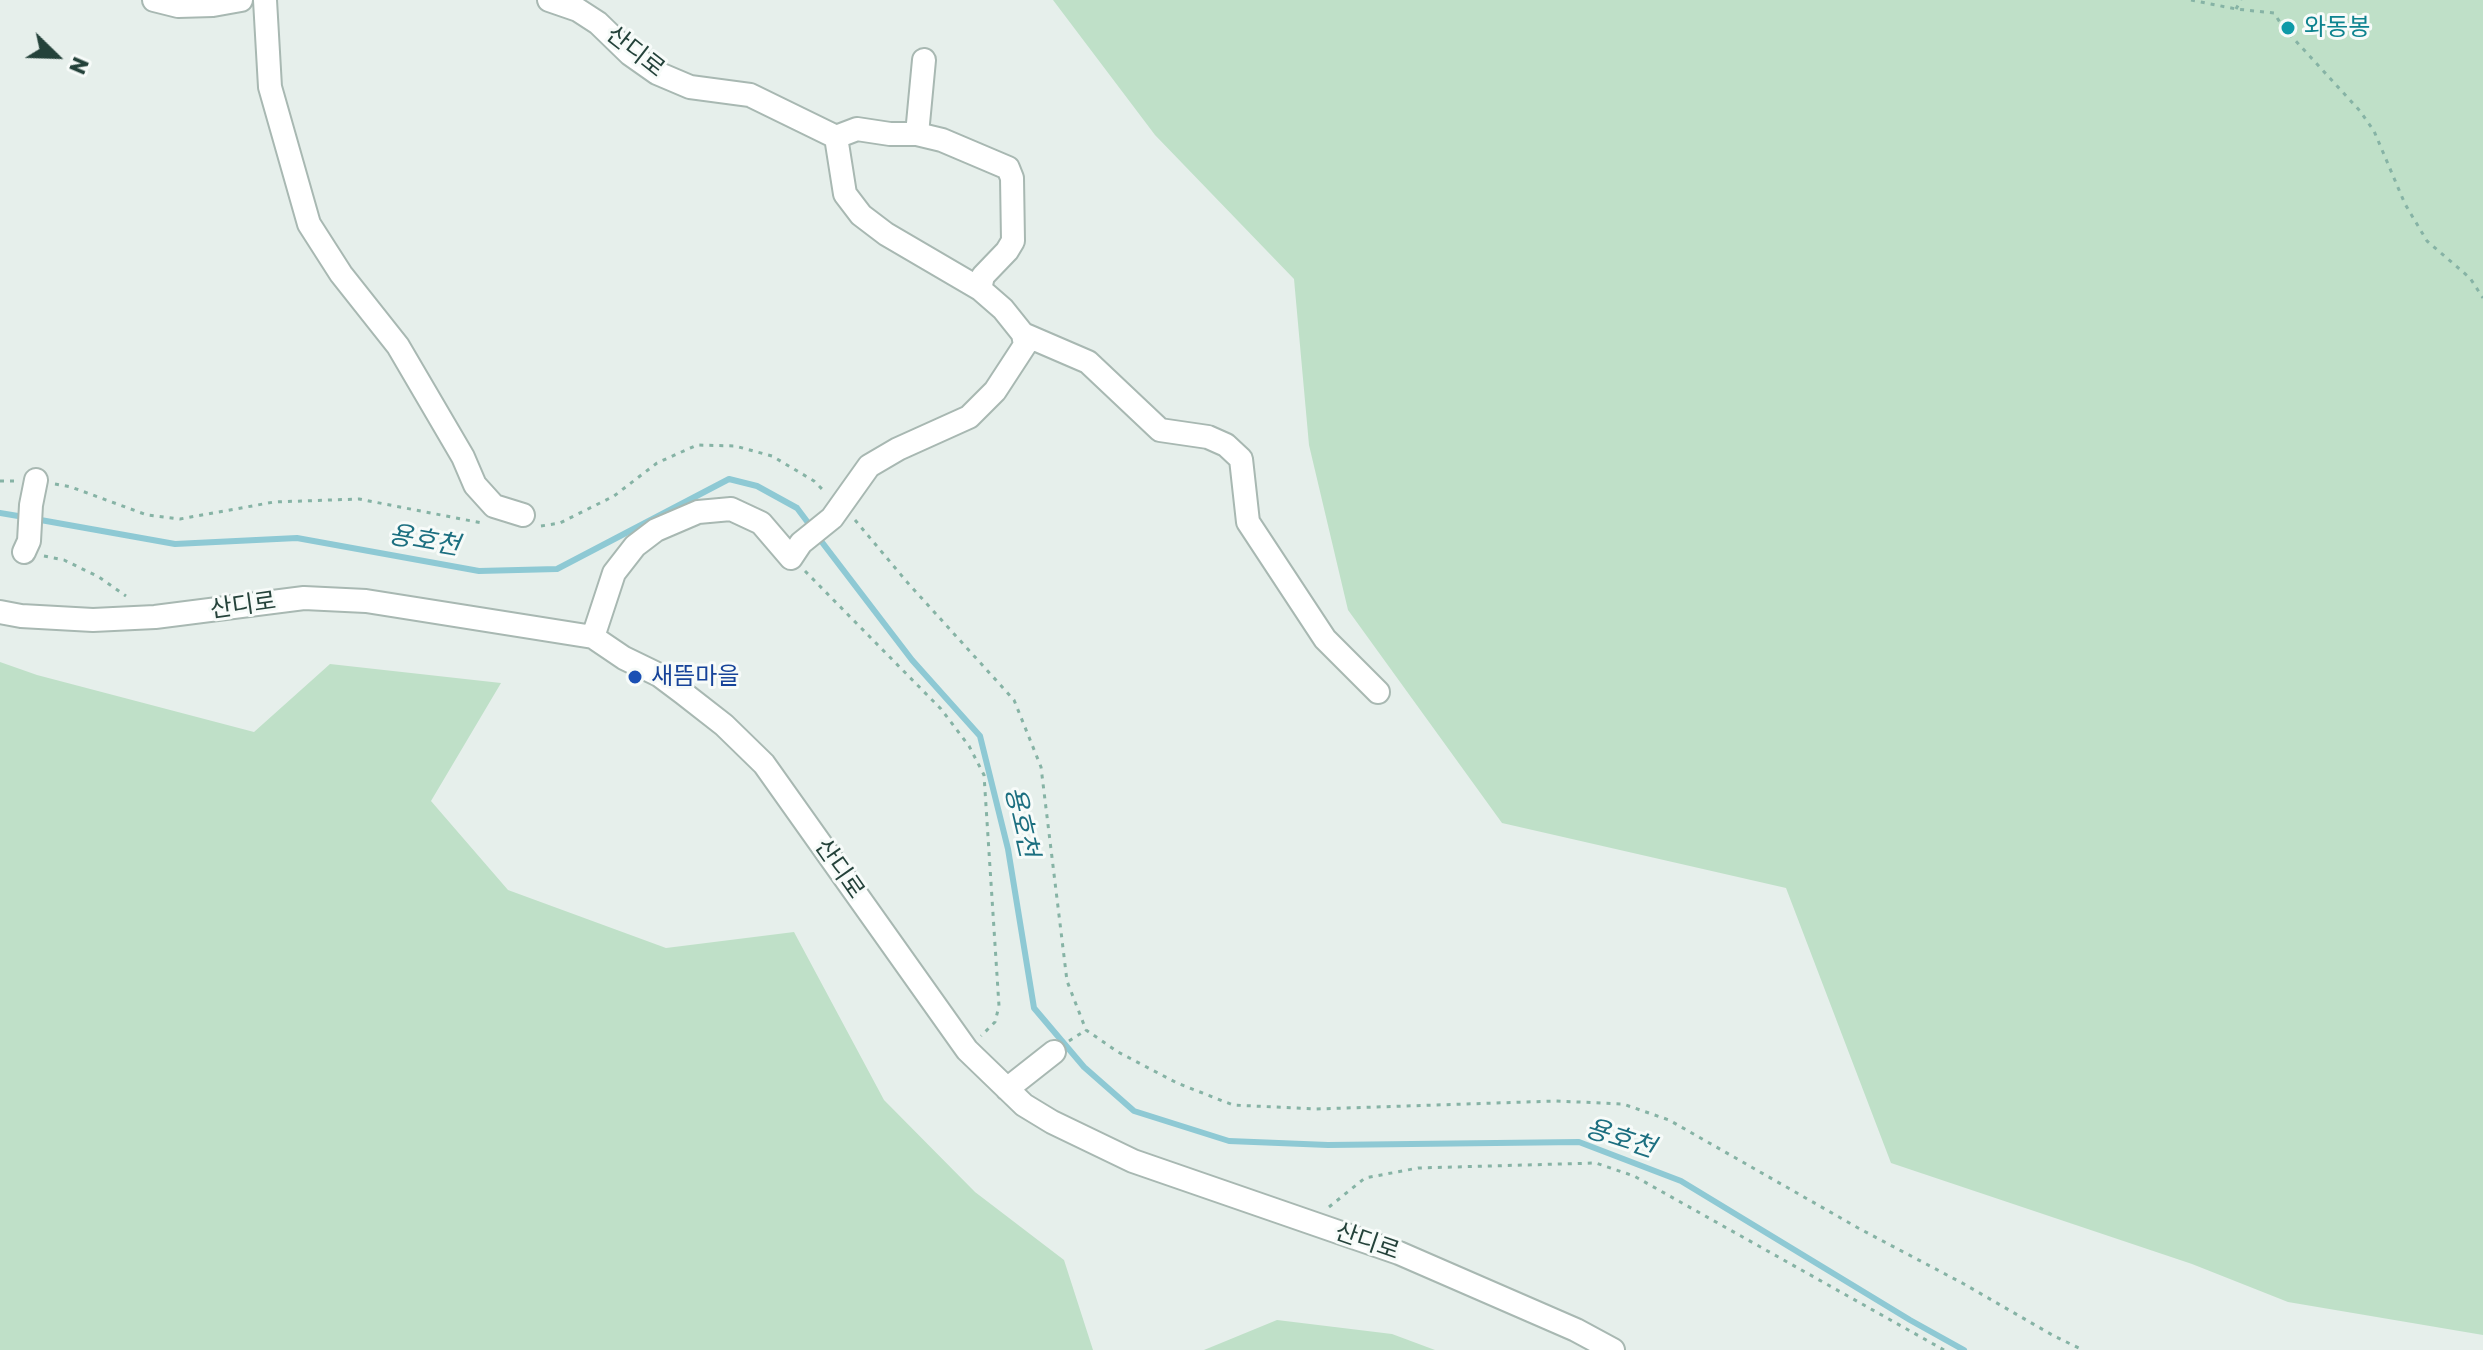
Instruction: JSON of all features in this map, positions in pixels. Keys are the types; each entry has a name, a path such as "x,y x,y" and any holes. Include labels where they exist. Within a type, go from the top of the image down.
{"street":[{"path":"154,0 178,6 241,0"},
{"path":"265,0 270,87 309,224 341,274 398,346 463,457 475,485 494,506 528,522"},
{"name":"산디로","path":"549,0 578,10 598,23 630,54 657,73 690,87 750,95 836,137"},
{"path":"917,134 924,60"},
{"path":"980,289 983,276 1013,241 1012,178 1008,168 942,140 917,134 857,129 836,137 845,194 861,215 886,234 980,289 1003,309 1023,334 1088,362 1160,430 1208,437 1226,445 1241,459 1248,522 1325,639 1378,692"},
{"path":"593,637 614,573 635,546 656,530 698,512 731,509 761,523 796,550 836,512 869,466 898,449 969,417 995,391 1015,362 1025,345 1023,334"},
{"path":"26,546 36,480"},
{"name":"산디로","path":"0,612 93,620 155,617 319,598 366,601 593,637 624,658 659,675 724,725 764,764 967,1050 1024,1105 1133,1161 1399,1253 1576,1330 1613,1350"},
{"path":"1007,1089 1054,1052"}],"path":[{"path":"2191,0 2274,13 2374,131 2405,204 2427,241 2470,278 2483,298"},
{"path":"2236,9 2241,0"},
{"path":"528,522 560,523 614,496 657,463 697,445 735,446 772,456 814,481 836,512 1014,700 1041,767 1067,981 1086,1030 1118,1052 1177,1083 1233,1105 1316,1109 1556,1101 1623,1104 1669,1120 2083,1350"},
{"path":"0,481 36,480 71,487 147,515 180,519 274,502 359,499 490,525"},
{"path":"26,546 99,577 155,617"},
{"path":"796,550 941,709 969,746 984,775 999,1006 995,1022 967,1050"},
{"path":"1078,1036 1086,1030"},
{"path":"1311,1222 1365,1178 1418,1168 1596,1163 1634,1176 1944,1350"}],"green space":[{"path":"1053,0 2483,0 2483,1335 2288,1302 2192,1264 1891,1163 1786,888 1502,823 1348,610 1309,445 1294,279 1155,135"},
{"path":"0,662 37,675 254,732 330,664 501,683 431,801 508,890 666,948 794,932 884,1100 975,1192 1064,1260 1093,1350 0,1350"},
{"path":"1277,1320 1392,1334 1435,1350 1204,1350"}],"waterway":[{"name":"용호천","path":"35,519 175,544 297,538 479,571 557,569 729,479 757,486 797,508 812,528"},
{"name":"용호천","path":"0,513 24,517"},
{"name":"용호천","path":"818,537 912,660 980,736 1008,849 1034,1008 1084,1067 1134,1111 1229,1141 1328,1145 1579,1142 1681,1181 1964,1350"}],"place":[{"name":"와동봉","path":"2288,28"},
{"name":"새뜸마을","path":"635,677"}]}
